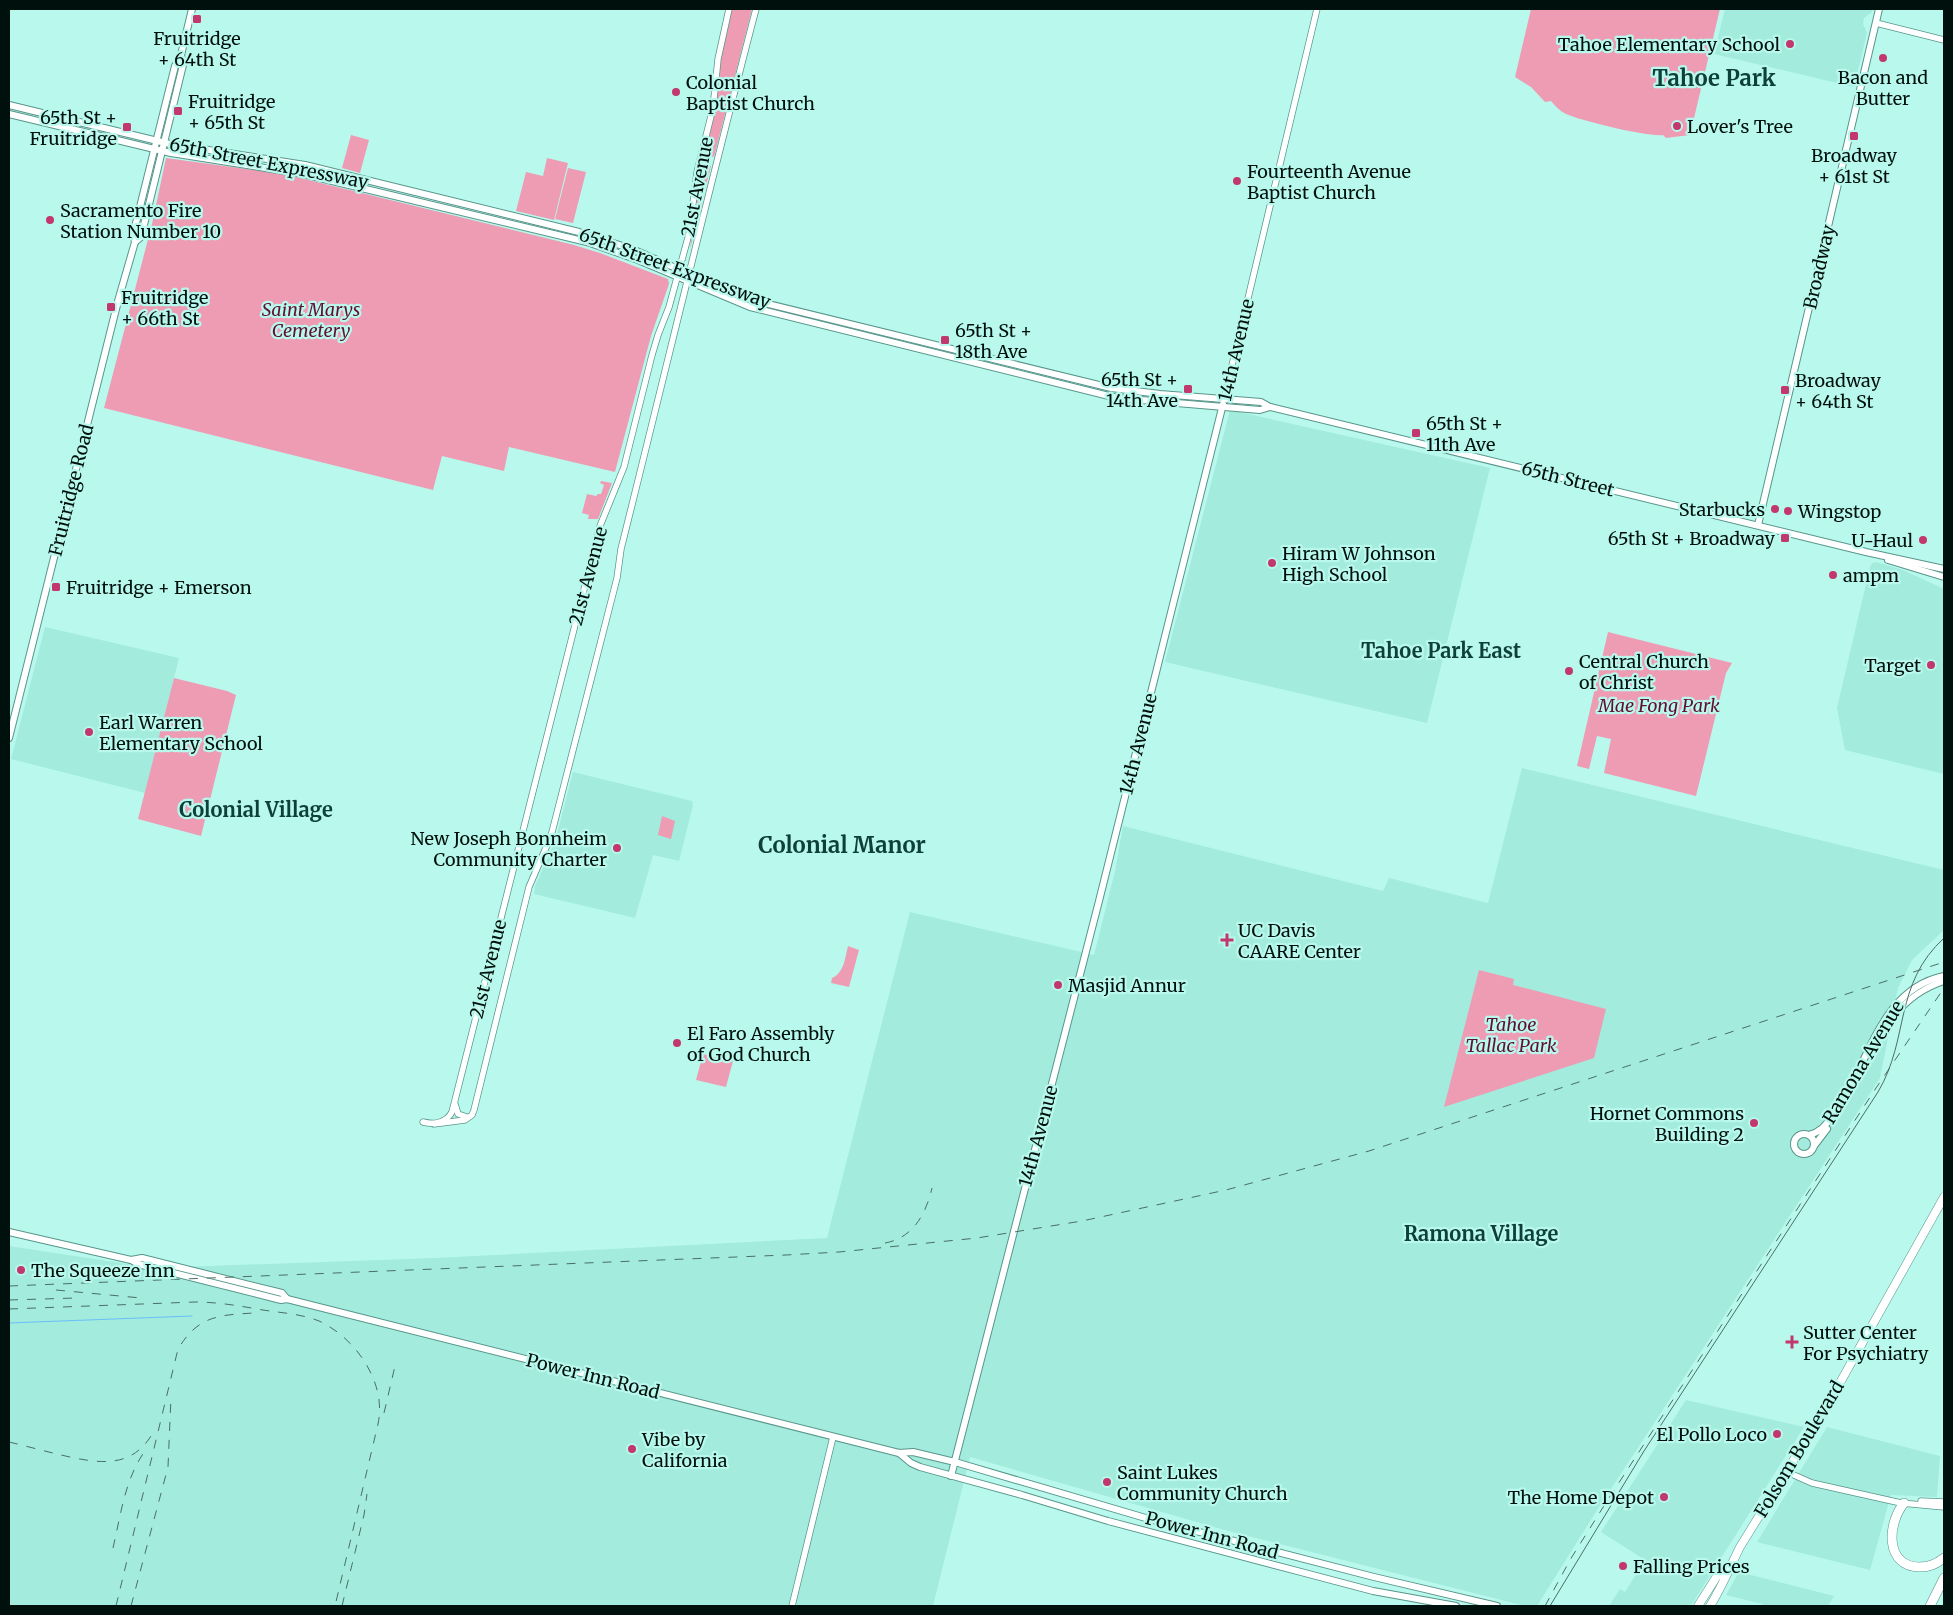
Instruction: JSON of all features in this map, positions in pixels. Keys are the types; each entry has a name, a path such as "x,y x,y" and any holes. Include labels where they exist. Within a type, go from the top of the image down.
{"highway":[{"path":"1904,1503 1898,1510 1892,1538 1893,1549 1898,1558 1907,1565 1927,1567 1937,1564 1944,1558"},
{"path":"1930,1606 1944,1578"}],"main road":[{"name":"Fruitridge Road","path":"135,242 133,235 175,66 181,55 192,9"},
{"name":"Broadway","path":"1758,525 1879,9"},
{"name":"Fruitridge Road","path":"9,738 116,308 135,242 141,236 163,151 183,65 181,55"},
{"name":"65th Street Expressway","path":"9,105 165,143 305,165 569,229 632,249 738,295 760,302 1111,388 1160,394 1224,398"},
{"name":"65th Street Expressway","path":"9,114 163,151 303,174 587,242 638,260 686,282 750,307 1117,398 1222,406"},
{"name":"14th Avenue","path":"951,1476 1097,910 1224,398"},
{"name":"65th Street","path":"1224,398 1261,402 1270,407 1866,552 1944,569"},
{"name":"65th Street","path":"1222,406 1260,410 1270,407"},
{"name":"65th Street","path":"1866,552 1944,577"},
{"name":"Ramona Avenue","path":"1944,976 1927,981 1905,994 1897,1002 1886,1017 1843,1101 1824,1128 1809,1135 1802,1134 1796,1137 1794,1143 1795,1150 1804,1154 1810,1152 1844,1108 1878,1041 1898,1010 1906,1002 1928,988 1944,981"},
{"name":"Ramona Avenue","path":"1809,1135 1813,1139 1814,1146"},
{"name":"Folsom Boulevard","path":"1710,1606 1751,1528 1828,1406 1944,1197"},
{"name":"Power Inn Road","path":"9,1232 131,1260 138,1264 271,1298 287,1299 900,1454 913,1452 955,1462 1169,1524 1366,1576 1497,1606"},
{"name":"Power Inn Road","path":"900,1454 911,1464 1138,1530 1396,1596 1456,1606"},
{"name":"Folsom Boulevard","path":"1698,1606 1717,1576 1728,1571"}],"street":[{"name":"21st Avenue","path":"434,1124 450,1116 455,1099 600,526 624,467 652,355 677,278 691,224 697,172 713,108 718,59 729,9"},
{"name":"21st Avenue","path":"469,1117 476,1104 529,888 551,836 617,578 621,549 688,273 756,9"},
{"name":"14th Avenue","path":"1224,398 1317,9"},
{"path":"1876,24 1944,40"},
{"path":"455,1099 458,1114 464,1118 469,1117"},
{"path":"423,1122 434,1124 465,1120 469,1117"},
{"path":"792,1606 833,1437"},
{"path":"1787,1472 1812,1483 1904,1503 1944,1507"},
{"path":"1891,1500 1944,1502"}],"shaded area":[{"name":"Tahoe Elementary School","path":"1725,9 1872,9 1872,12 1864,18 1863,24 1867,33 1854,87 1714,54"},
{"path":"1230,410 1490,468 1427,723 1165,662"},
{"path":"1876,562 1903,570 1944,589 1944,774 1845,750 1837,708 1870,567 1872,563"},
{"name":"Earl Warren Elementary School","path":"45,627 179,658 145,793 11,759"},
{"path":"1522,768 1944,870 1943,931 1912,960 1898,988 1880,1078 1594,1515 1537,1606 1525,1606 1228,1531 970,1457 933,1606 9,1606 9,1246 154,1268 434,1258 827,1238 910,912 1094,955 1115,871 1123,826 1383,891 1389,878 1488,903"},
{"name":"New Joseph Bonnheim Community Charter","path":"573,772 692,801 693,805 679,861 653,855 635,918 534,894 535,886 555,842"},
{"path":"1686,1400 1804,1427 1692,1604 1677,1606 1609,1606 1620,1589 1625,1592 1645,1560 1601,1532"},
{"path":"1827,1427 1940,1456 1937,1497 1891,1495 1870,1570 1757,1542"},
{"path":"1739,1572 1834,1596 1828,1606 1762,1606 1762,1604 1726,1595"}],"green space":[{"path":"731,9 752,9 714,157 704,154 715,109 720,60"},
{"name":"Tahoe Park","path":"1531,9 1720,9 1690,135 1666,138 1663,135 1643,134 1614,128 1566,114 1551,101 1545,102 1531,87 1515,77"},
{"path":"351,135 369,140 360,173 342,168"},
{"name":"Saint Marys Cemetery","path":"166,158 284,174 574,245 668,279 669,284 651,336 615,472 509,447 504,471 442,456 433,490 104,408 152,224"},
{"path":"547,158 568,163 554,220 516,211 526,172 543,176"},
{"path":"701,164 711,166 690,249"},
{"path":"568,168 586,172 573,223 555,219"},
{"path":"601,481 612,483 598,519 588,519 589,515 582,513 587,494 596,496 601,494 604,485 600,483"},
{"name":"Mae Fong Park","path":"1608,632 1732,663 1726,673 1696,796 1604,773 1611,739 1597,736 1589,769 1577,766"},
{"path":"174,678 236,695 201,836 138,819"},
{"path":"662,816 675,821 671,839 658,835"},
{"path":"848,946 859,950 849,987 831,983 832,978 842,969"},
{"name":"Tahoe Tallac Park","path":"1479,970 1514,979 1513,985 1606,1009 1594,1058 1444,1107"},
{"path":"703,1054 733,1061 726,1087 696,1080"}],"waterway":[{"path":"9,1323 192,1316"}],"tram line":[{"path":"1550,1606 1644,1451 1878,1092 1895,1052 1909,993 1917,974 1928,956 1944,938"}],"railway":[{"path":"9,1286 839,1252 977,1238 1082,1221 1226,1190 1369,1151 1944,962"},
{"path":"1545,1606 1570,1560 1607,1501 1876,1088 1944,988"},
{"path":"885,1243 903,1236 917,1223 926,1207 932,1188"},
{"path":"56,1290 141,1298"},
{"path":"9,1300 76,1298"},
{"path":"9,1309 195,1302 212,1303 306,1317 319,1321 345,1338 366,1364 373,1378 378,1393 380,1409 335,1606"},
{"path":"116,1606 178,1349 193,1330 210,1319 254,1313"},
{"path":"384,1413 395,1366"},
{"path":"131,1606 168,1467 171,1397"},
{"path":"9,1442 75,1458 102,1462 115,1461 137,1452 147,1442 155,1429"},
{"path":"113,1548 121,1509 129,1483 147,1448"},
{"path":"342,1606 364,1515 367,1494"}],"place":[{"name":"Fruitridge + 64th St","path":"197,19"},
{"name":"Tahoe Elementary School","path":"1790,44"},
{"name":"Bacon and Butter","path":"1883,58"},
{"name":"Colonial Baptist Church","path":"676,92"},
{"name":"Fruitridge + 65th St","path":"178,111"},
{"name":"Lover's Tree","path":"1677,126"},
{"name":"65th St + Fruitridge","path":"127,127"},
{"name":"Broadway + 61st St","path":"1854,136"},
{"name":"Fourteenth Avenue Baptist Church","path":"1237,181"},
{"name":"Sacramento Fire Station Number 10","path":"50,220"},
{"name":"Fruitridge + 66th St","path":"111,307"},
{"name":"65th St + 18th Ave","path":"945,340"},
{"name":"65th St + 14th Ave","path":"1188,389"},
{"name":"Broadway + 64th St","path":"1785,390"},
{"name":"65th St + 11th Ave","path":"1416,433"},
{"name":"Starbucks","path":"1775,509"},
{"name":"Wingstop","path":"1788,511"},
{"name":"65th St + Broadway","path":"1785,538"},
{"name":"U-Haul","path":"1923,540"},
{"name":"Hiram W Johnson High School","path":"1272,563"},
{"name":"ampm","path":"1833,575"},
{"name":"Fruitridge + Emerson","path":"56,587"},
{"name":"Target","path":"1931,665"},
{"name":"Central Church of Christ","path":"1569,671"},
{"name":"Earl Warren Elementary School","path":"89,732"},
{"name":"New Joseph Bonnheim Community Charter","path":"617,848"},
{"name":"UC Davis CAARE Center","path":"1227,940"},
{"name":"Masjid Annur","path":"1058,985"},
{"name":"El Faro Assembly of God Church","path":"677,1043"},
{"name":"Hornet Commons Building 2","path":"1754,1123"},
{"name":"The Squeeze Inn","path":"21,1270"},
{"name":"Sutter Center For Psychiatry","path":"1792,1342"},
{"name":"El Pollo Loco","path":"1777,1434"},
{"name":"Vibe by California","path":"632,1449"},
{"name":"Saint Lukes Community Church","path":"1107,1482"},
{"name":"The Home Depot","path":"1664,1497"},
{"name":"Falling Prices","path":"1623,1566"}],"district":[{"name":"Tahoe Park","path":"1714,78"},
{"name":"Tahoe Park East","path":"1441,650"},
{"name":"Colonial Village","path":"256,809"},
{"name":"Colonial Manor","path":"842,845"},
{"name":"Ramona Village","path":"1481,1233"}]}
